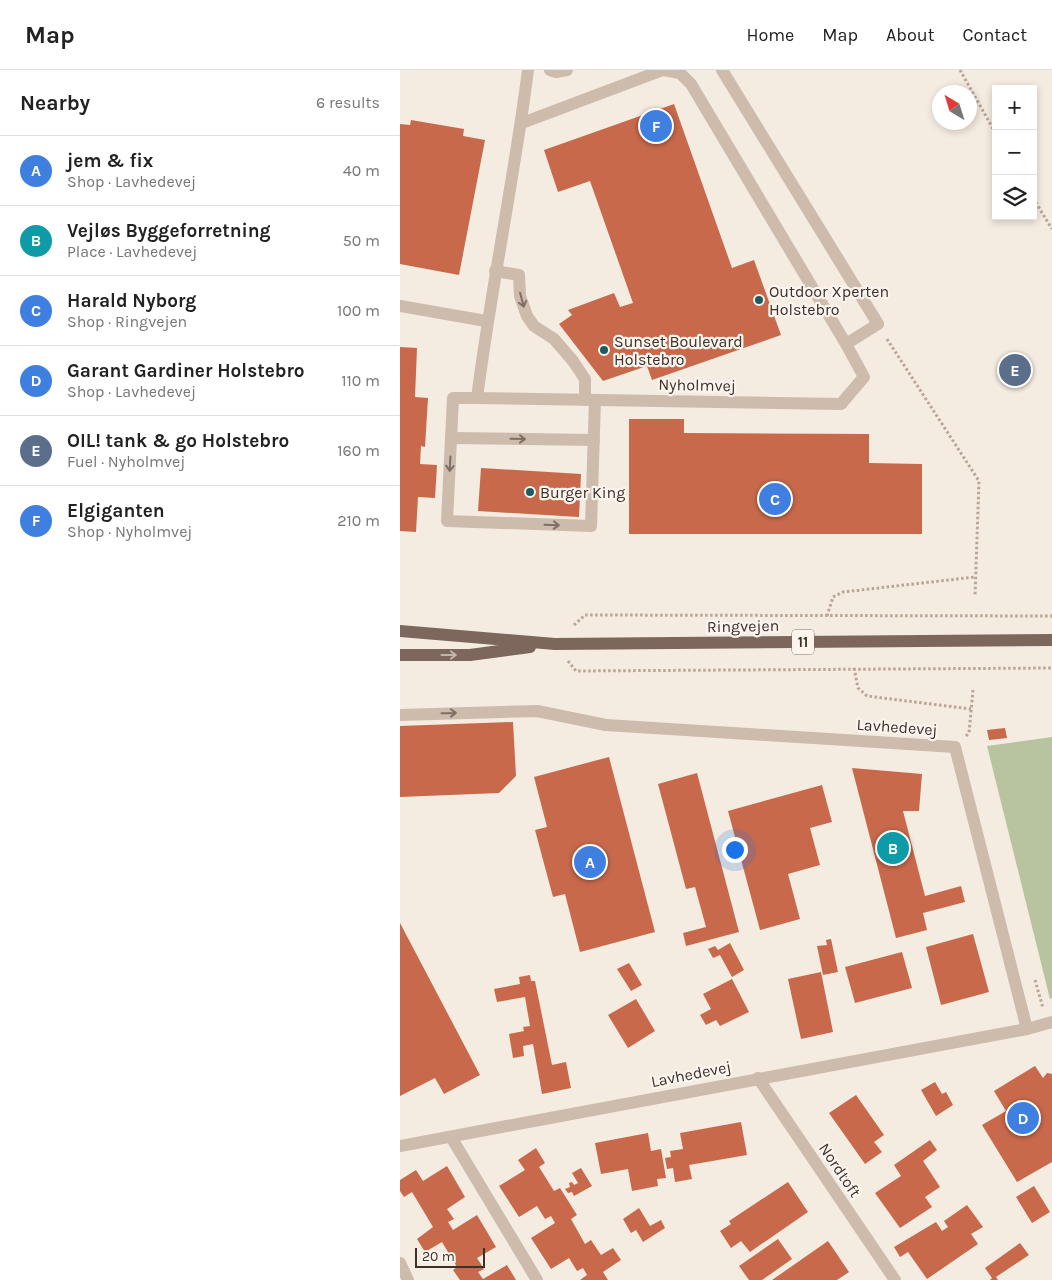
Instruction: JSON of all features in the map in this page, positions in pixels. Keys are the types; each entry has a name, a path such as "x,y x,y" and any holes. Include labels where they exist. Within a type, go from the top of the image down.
{"main road":[{"name":"Ringvejen","path":"400,631 555,644 1052,640"},
{"name":"Ringvejen","path":"400,655 470,655 555,644"}],"street":[{"path":"477,398 486,321 522,123 528,70"},
{"path":"550,70 556,72 567,70"},
{"path":"522,123 662,70 680,73 691,84 846,344 878,324 722,70"},
{"path":"495,271 519,275 520,296 527,316 534,326 554,339 573,361 585,379 590,400 594,440 591,526 447,521 451,438 594,440"},
{"path":"400,306 486,321"},
{"name":"Nyholmvej","path":"451,438 454,398 841,404 864,377 846,344"},
{"name":"Lavhedevej","path":"400,715 538,711 606,725 955,747 1027,1029"},
{"name":"Lavhedevej","path":"400,1146 1050,1025"},
{"name":"Nordtoft","path":"758,1078 895,1280"},
{"path":"451,1137 537,1280"},
{"path":"400,1264 408,1280"}],"path":[{"path":"960,70 994,130"},
{"path":"1037,205 1052,229"},
{"path":"878,324 979,481 975,596"},
{"path":"827,616 833,597 843,592 975,576"},
{"path":"1052,616 585,615 555,644 576,671 1052,668"},
{"path":"854,668 858,688 866,696 971,709"},
{"path":"955,747 969,733 973,690"}],"green space":[{"path":"1052,737 1052,998 1050,999 987,746"}],"building":[{"path":"674,104 732,268 754,260 781,335 652,380 647,366 603,381 559,324 572,315 568,310 614,293 620,307 633,303 590,181 558,192 544,150"},
{"path":"411,120 464,129 463,136 485,140 459,275 400,264 400,124 410,125"},
{"path":"400,347 417,348 415,397 428,398 425,447 421,446 420,464 437,465 435,498 418,497 416,532 400,531"},
{"path":"629,419 684,419 684,433 869,434 869,463 922,464 922,534 629,534"},
{"name":"Burger King","path":"481,468 581,474 579,517 478,511"},
{"path":"513,722 516,776 499,793 400,797 400,726"},
{"path":"1005,728 1007,738 989,740 987,730"},
{"path":"609,757 655,932 580,952 565,894 553,897 535,830 547,827 534,777"},
{"path":"852,768 922,774 919,811 903,811 925,896 961,886 965,902 923,913 927,930 896,938"},
{"path":"697,773 739,932 686,946 683,933 706,927 695,887 686,889 658,784"},
{"path":"822,785 832,822 810,828 820,865 788,874 800,919 760,930 728,811"},
{"path":"400,923 480,1075 444,1094 435,1078 400,1096"},
{"path":"973,934 989,992 941,1005 926,947"},
{"path":"831,939 838,972 823,975 817,946 827,945 826,940"},
{"path":"730,943 744,970 732,977 720,955 713,958 708,949 715,946 718,950"},
{"path":"902,952 912,988 855,1003 845,967"},
{"path":"629,963 642,985 631,991 617,969"},
{"path":"821,972 833,1032 801,1039 788,979"},
{"path":"530,975 531,981 535,981 552,1065 566,1062 571,1088 542,1094 533,1044 523,1046 524,1056 513,1058 509,1034 524,1031 523,1027 530,1026 525,997 497,1002 494,989 520,984 519,977"},
{"path":"732,979 749,1012 720,1026 716,1020 706,1025 700,1015 711,1009 703,994"},
{"path":"636,999 655,1031 628,1048 608,1015"},
{"path":"1035,1066 1043,1078 1047,1073 1052,1074 1052,1162 1017,1182 982,1125 1006,1111 994,1091"},
{"path":"935,1082 942,1094 946,1092 953,1105 936,1116 921,1090"},
{"path":"856,1095 884,1135 874,1142 882,1152 865,1164 829,1113"},
{"path":"741,1122 747,1155 689,1165 692,1179 675,1182 673,1168 667,1169 665,1158 671,1157 670,1151 683,1149 680,1133"},
{"path":"648,1133 651,1151 661,1149 666,1178 657,1179 658,1186 632,1191 628,1169 601,1174 595,1143"},
{"path":"930,1140 937,1150 923,1161 940,1187 925,1197 932,1207 900,1228 875,1193 901,1176 894,1165"},
{"path":"536,1148 545,1163 539,1167 554,1191 560,1188 577,1215 571,1219 585,1244 591,1240 601,1255 613,1248 621,1260 603,1272 608,1280 580,1280 587,1275 583,1268 577,1271 569,1258 551,1269 531,1238 555,1223 551,1216 545,1219 537,1206 519,1217 499,1186 525,1170 518,1160"},
{"path":"447,1166 465,1197 447,1209 454,1219 448,1222 453,1230 477,1215 496,1247 477,1258 484,1269 478,1272 483,1279 507,1265 516,1280 460,1280 453,1270 457,1267 442,1242 425,1252 417,1239 433,1227 412,1192 404,1197 400,1191 400,1180 416,1170 423,1181"},
{"path":"581,1168 592,1186 574,1196 572,1192 568,1193 565,1189 570,1187 569,1183 572,1182 574,1185 578,1183 572,1173"},
{"path":"788,1182 808,1212 750,1252 741,1241 731,1248 720,1231 731,1224 729,1221"},
{"path":"1034,1186 1050,1212 1032,1223 1016,1197"},
{"path":"967,1205 983,1227 971,1234 978,1244 927,1279 908,1252 900,1257 894,1247 936,1222 942,1231 948,1227 944,1221"},
{"path":"639,1208 650,1226 661,1220 665,1228 643,1242 636,1230 631,1233 623,1219"},
{"path":"778,1239 792,1259 762,1280 749,1280 739,1266"},
{"path":"828,1241 849,1272 837,1280 772,1280"},
{"path":"1020,1243 1029,1255 996,1277 998,1280 990,1280 992,1278 985,1268"}],"place":[{"name":"Elgiganten","path":"656,126"},
{"name":"Outdoor Xperten Holstebro","path":"759,300"},
{"name":"Sunset Boulevard Holstebro","path":"604,350"},
{"name":"OIL! tank & go Holstebro","path":"1015,370"},
{"name":"Burger King","path":"530,492"},
{"name":"Harald Nyborg","path":"775,499"},
{"name":"Vejløs Byggeforretning","path":"893,848"},
{"name":"jem & fix","path":"590,862"},
{"name":"Garant Gardiner Holstebro","path":"1023,1118"}]}
